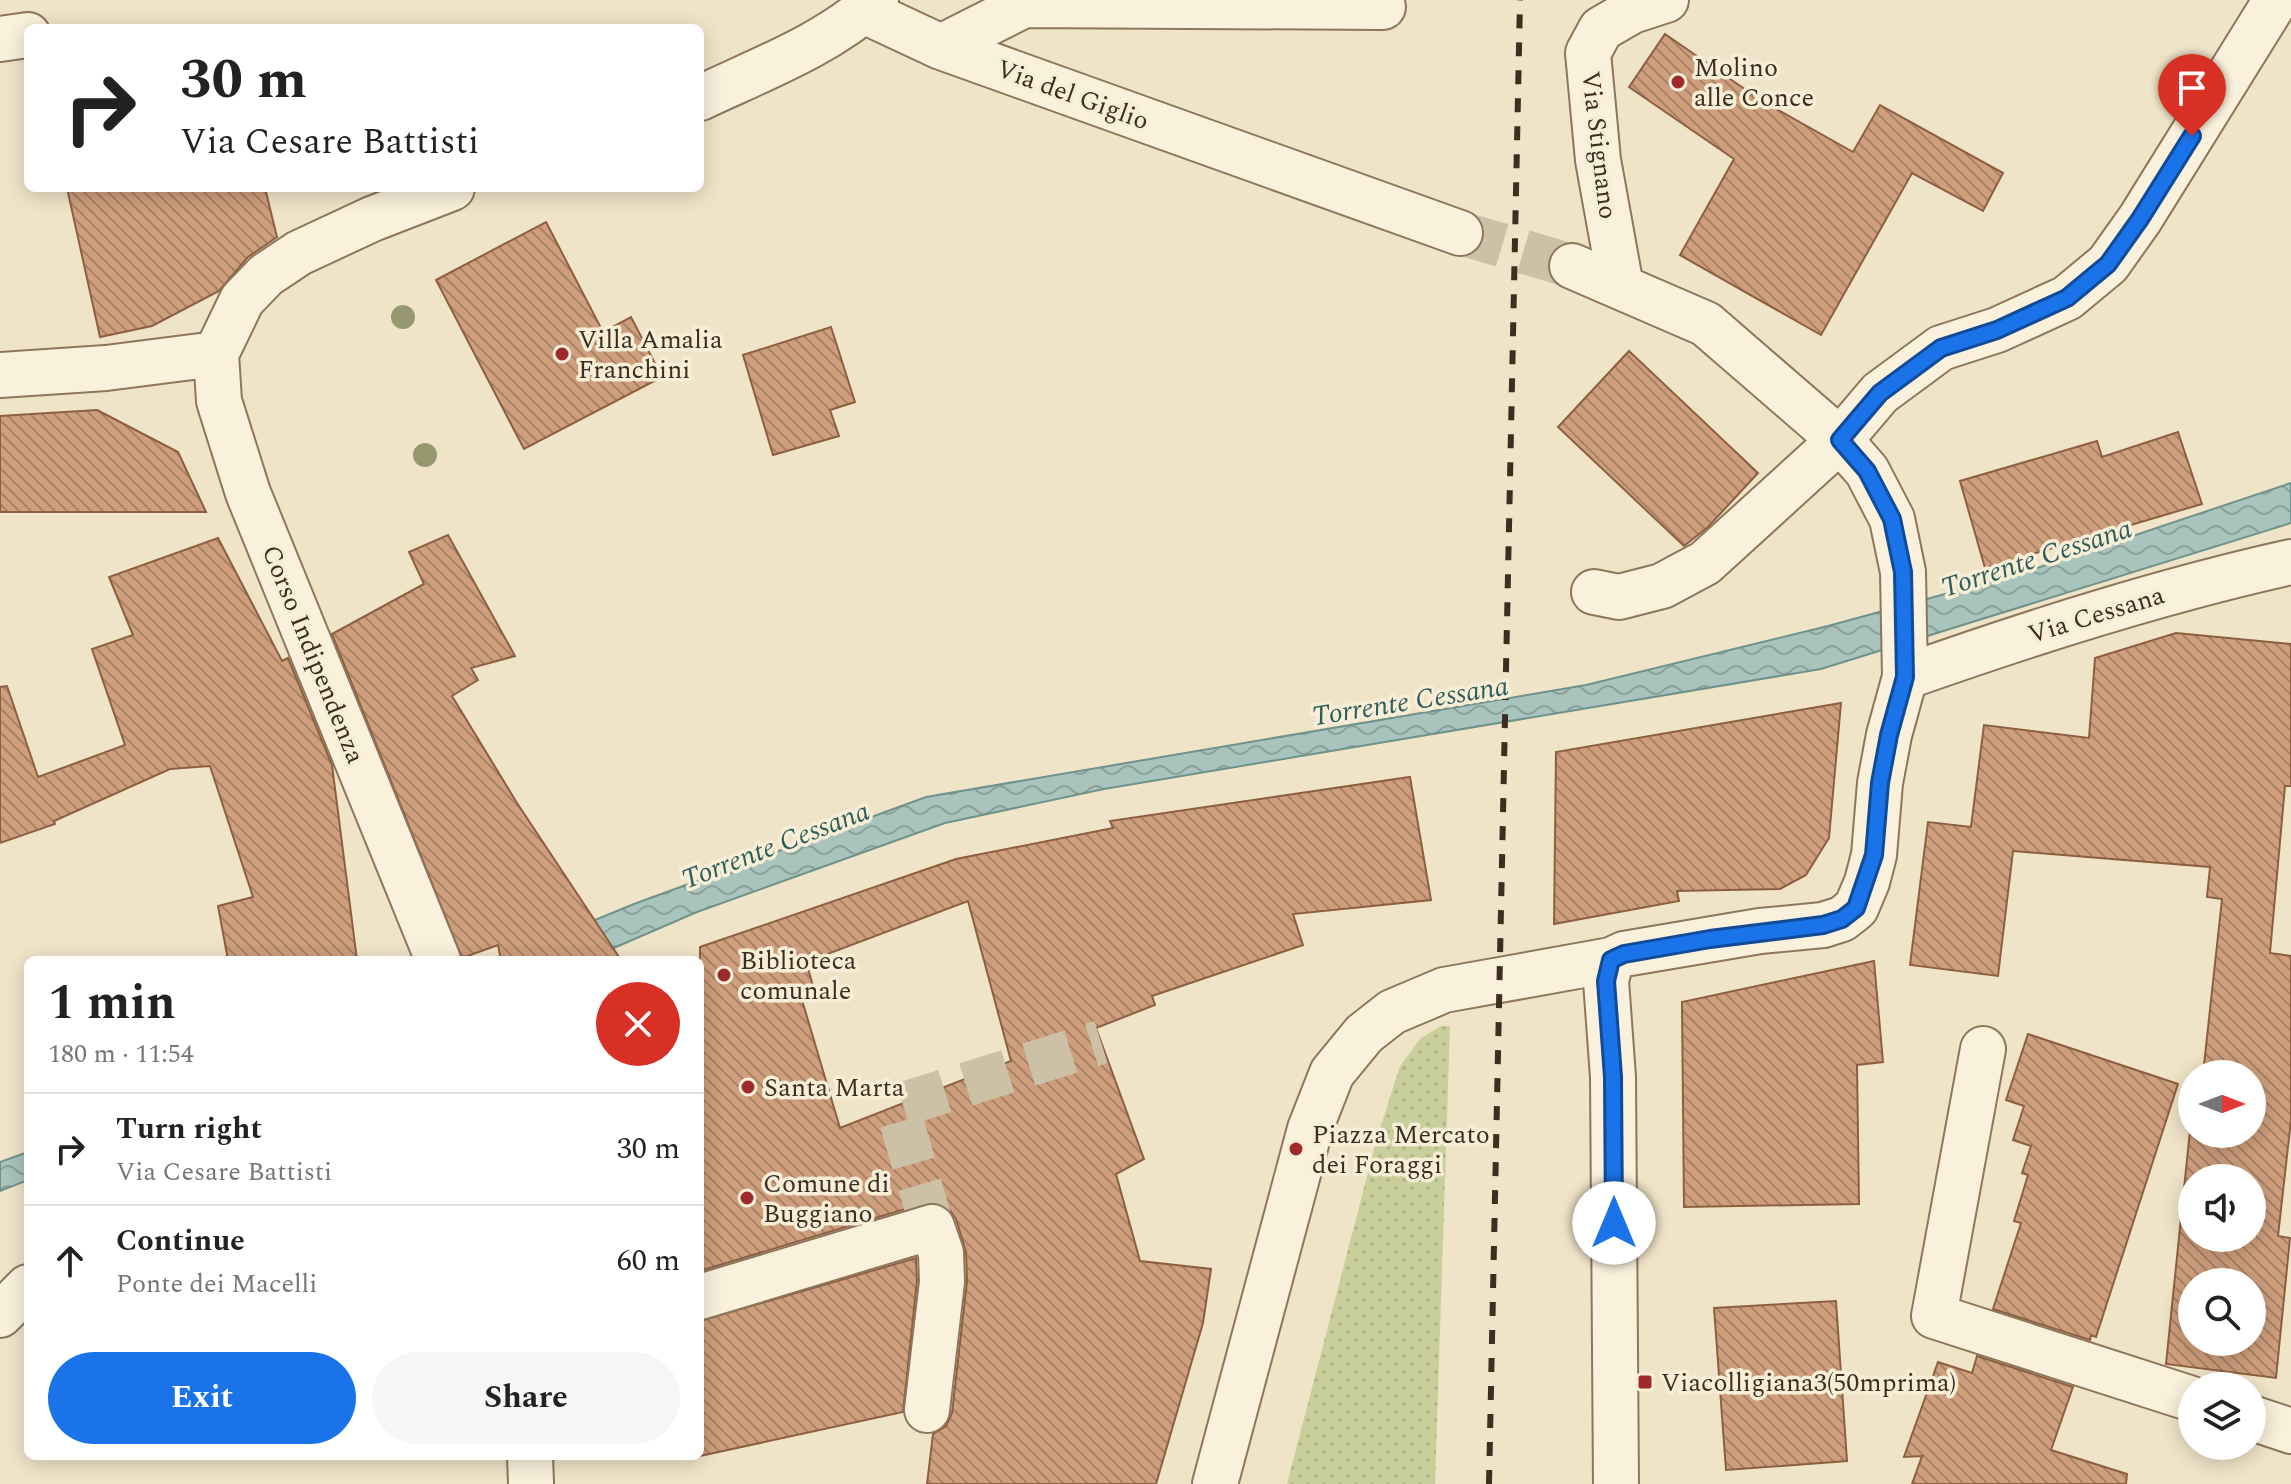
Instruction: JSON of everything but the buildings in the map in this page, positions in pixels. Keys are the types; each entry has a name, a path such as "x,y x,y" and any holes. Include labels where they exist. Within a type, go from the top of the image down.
{"street":[{"name":"Via Stignano","path":"1621,287 1598,160 1588,53 1601,29 1632,11 1666,0"},
{"path":"1594,592 1619,597 1662,586 1705,563 1840,440 1880,393 1941,348 1997,330 2067,298 2108,264 2154,197 2276,0"},
{"name":"Via del Giglio","path":"704,96 797,53 870,5 941,47 1460,233"},
{"path":"941,47 1024,5 1383,7"},
{"path":"0,39 24,36"},
{"path":"0,375 106,368 216,354 242,300 266,275 299,253 372,219 442,192"},
{"path":"1215,1484 1310,1129 1332,1073 1364,1034 1392,1012 1444,990 1611,960 1624,954 1710,939 1823,925 1842,919 1856,908 1874,855 1880,783 1905,677 1903,572 1892,519 1867,471 1840,440 1706,324 1572,266"},
{"name":"Corso Indipendenza","path":"216,354 219,401 248,493 435,954"},
{"name":"Via Cessana","path":"1905,677 2098,613 2219,578 2291,562"},
{"path":"1611,960 1606,981 1613,1077 1616,1484"},
{"path":"1983,1049 1934,1316 2178,1394"},
{"path":"704,1296 932,1227 941,1253 942,1282 927,1410"},
{"path":"0,1315 24,1291"},
{"path":"2266,1423 2291,1431"},
{"path":"530,1460 531,1484"}],"green space":[{"path":"1441,1026 1450,1026 1435,1484 1287,1484 1377,1138 1400,1066 1420,1039"}],"water":[{"path":"2291,483 2291,523 1821,669 1104,789 945,823 697,912 595,956 507,956 634,904 926,797 1586,685 1828,626 2022,573"},
{"path":"24,1153 24,1182 0,1191 0,1162"}],"tunnel":[{"path":"1460,233 1572,266"},
{"path":"932,1227 897,1106 1101,1042"}],"railway":[{"path":"1489,1484 1520,0"}],"place":[{"name":"Molino alle Conce","path":"1678,82"},
{"name":"Villa Amalia Franchini","path":"562,354"},
{"name":"Biblioteca comunale","path":"724,975"},
{"name":"Santa Marta","path":"748,1087"},
{"name":"Piazza Mercato dei Foraggi","path":"1296,1149"},
{"name":"Comune di Buggiano","path":"747,1198"},
{"name":"Viacolligiana3(50mprima)","path":"1645,1382"}],"route":[{"path":"1614,1223 1613,1077 1606,981 1611,960 1624,954 1710,939 1823,925 1842,919 1856,908 1867,882 1874,855 1884,759 1905,677 1903,572 1892,519 1867,471 1840,440 1880,393 1941,348 1997,330 2067,298 2108,264 2192,136"}],"water label":[{"name":"Torrente Cessana","path":"2036,557"},
{"name":"Torrente Cessana","path":"1410,700"},
{"name":"Torrente Cessana","path":"775,844"}]}
